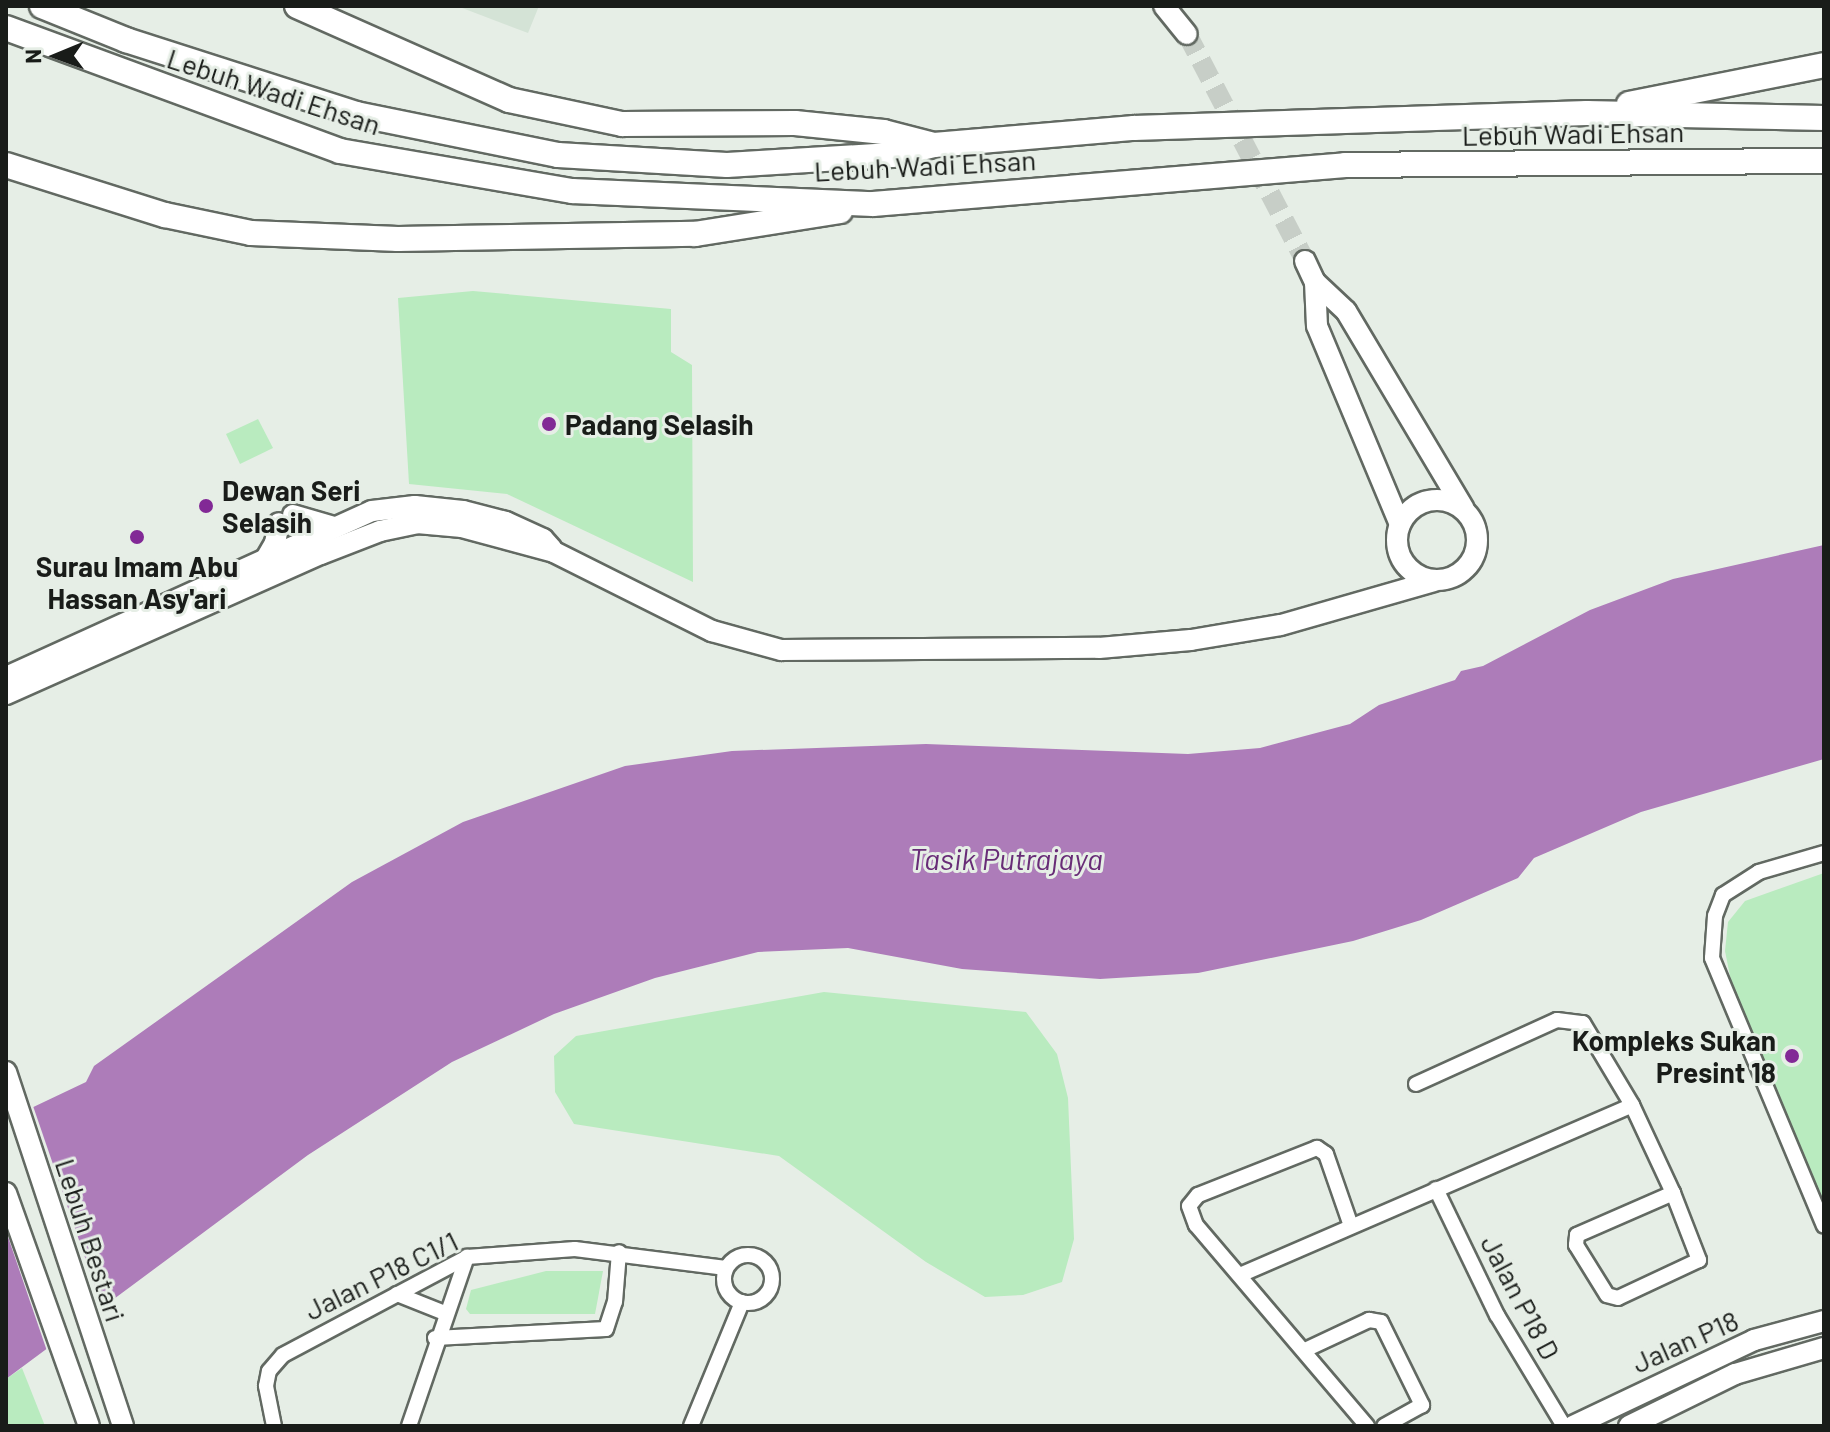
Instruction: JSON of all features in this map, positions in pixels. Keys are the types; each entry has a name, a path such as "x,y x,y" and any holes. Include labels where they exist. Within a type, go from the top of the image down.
{"main road":[{"name":"Lebuh Wadi Ehsan","path":"42,6 126,40 356,114 558,155 727,165 892,155 934,145 1134,128 1587,113 1824,118"},
{"path":"297,6 509,100 622,124 795,123 884,132 934,145"},
{"name":"Lebuh Wadi Ehsan","path":"6,28 340,151 572,191 873,204 1345,165 1585,166 1733,160 1824,161"},
{"path":"1587,113 1824,65"},
{"path":"1733,160 1824,176"},
{"path":"7,165 165,215 251,233 398,239 695,234 805,219 873,204"}],"street":[{"path":"6,677 264,562 397,525 417,523 462,527 554,552 712,631 781,650 1137,646 1281,625 1465,570 1477,550 1475,526 1346,311 1315,282 1305,261"},
{"path":"1315,282 1317,326 1400,524 1394,573 1382,595"},
{"path":"1400,524 1428,501 1464,509"},
{"path":"6,694 303,553 334,527 391,508 438,507 506,522 543,539 554,552"},
{"path":"264,562 286,519 334,527"},
{"path":"1397,546 1414,574 1434,581"},
{"path":"1824,853 1759,872 1723,895 1715,916 1712,958 1824,1226"},
{"path":"1416,1084 1567,1019 1590,1027 1632,1105 1673,1193 1699,1260 1618,1298 1607,1295 1576,1245 1577,1235 1673,1193"},
{"name":"Lebuh Bestari","path":"6,1072 123,1426"},
{"path":"1240,1275 1350,1223 1632,1105"},
{"path":"1350,1223 1326,1154 1317,1148 1198,1195 1189,1206 1190,1215 1367,1426"},
{"name":"Jalan P18 D","path":"1436,1189 1497,1315 1564,1426"},
{"path":"6,1193 89,1426"},
{"name":"Jalan P18 C1/1","path":"274,1426 266,1386 269,1371 283,1355 467,1257 575,1249 619,1252 726,1268"},
{"path":"435,1338 606,1329 615,1302 619,1252"},
{"path":"748,1254 761,1258 770,1270 771,1285 763,1297 742,1302 725,1285 726,1268 748,1254"},
{"path":"409,1426 435,1338 467,1257"},
{"path":"397,1294 445,1313"},
{"path":"691,1426 742,1302"},
{"path":"1305,1350 1369,1320 1381,1322 1422,1405 1384,1426"},
{"name":"Jalan P18","path":"1573,1426 1754,1340 1824,1321"},
{"name":"Jalan P18","path":"1629,1426 1735,1374 1824,1348"}],"shaded area":[{"path":"457,6 539,6 528,33"}],"green space":[{"name":"Padang Selasih","path":"473,291 671,309 671,352 692,365 693,582 507,494 409,484 398,298"},
{"path":"258,419 273,448 240,464 226,434"},
{"name":"Kompleks Sukan Presint 18","path":"1824,873 1824,1212 1733,991 1725,951 1728,922 1745,901"},
{"path":"824,992 1026,1012 1057,1054 1068,1098 1074,1239 1062,1282 1023,1295 985,1297 926,1262 779,1156 574,1124 555,1092 554,1056 576,1036"},
{"path":"546,1271 603,1271 595,1314 470,1314 466,1309 471,1290"},
{"path":"22,1368 45,1426 6,1426 6,1379"}],"water":[{"name":"Tasik Putrajaya","path":"1824,545 1824,759 1641,812 1534,858 1518,878 1421,920 1353,941 1198,973 1100,979 962,969 848,948 758,952 655,978 554,1014 452,1062 308,1155 6,1379 6,1120 86,1082 94,1066 352,882 463,822 625,766 732,751 926,744 1188,754 1260,748 1350,724 1379,705 1455,680 1461,671 1483,666 1590,610 1673,579"}],"pier":[{"path":"32,1103 104,1313 48,1354 6,1231 6,1115"}],"tunnel":[{"path":"1187,34 1305,261"}],"place":[{"name":"Padang Selasih","path":"549,424"},
{"name":"Dewan Seri Selasih","path":"206,506"},
{"name":"Surau Imam Abu Hassan Asy'ari","path":"137,537"},
{"name":"Kompleks Sukan Presint 18","path":"1792,1056"}]}
